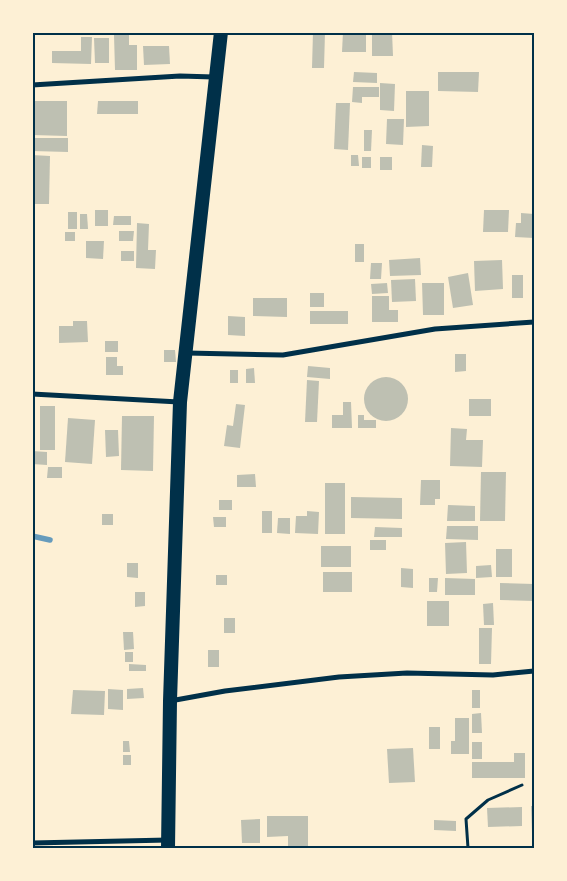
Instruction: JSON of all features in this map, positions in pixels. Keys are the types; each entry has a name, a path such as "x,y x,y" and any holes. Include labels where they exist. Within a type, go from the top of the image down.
{"highway":[{"path":"168,844 170,701 180,402 221,32"}],"street":[{"path":"32,85 180,76 215,77"},
{"path":"186,353 283,355 435,329 534,322"},
{"path":"32,394 180,402"},
{"path":"170,701 225,691 339,677 407,673 493,675 534,671"},
{"path":"32,843 168,844"}],"path":[{"path":"468,848 466,819 488,800 522,785"}],"building":[{"path":"313,32 325,32 324,68 312,68"},
{"path":"343,32 366,32 366,52 342,52"},
{"path":"372,32 392,32 393,56 372,56"},
{"path":"114,35 129,35 129,45 137,45 137,70 115,70"},
{"path":"81,37 92,37 91,64 52,63 52,51 81,51"},
{"path":"94,38 109,38 109,63 95,63"},
{"path":"143,46 169,46 170,64 144,65"},
{"path":"354,72 377,73 377,83 353,82"},
{"path":"438,72 479,72 478,92 438,91"},
{"path":"380,83 395,84 394,111 380,110"},
{"path":"353,87 379,87 379,97 362,97 362,103 352,102"},
{"path":"406,91 429,91 429,126 406,127"},
{"path":"32,101 67,101 67,136 32,135"},
{"path":"98,101 138,101 138,114 97,114"},
{"path":"336,103 350,103 348,150 334,149"},
{"path":"387,119 404,119 403,145 386,144"},
{"path":"364,130 372,130 371,151 364,151"},
{"path":"32,138 68,138 68,152 32,151"},
{"path":"422,145 433,146 432,167 421,167"},
{"path":"32,155 50,156 49,204 32,204"},
{"path":"351,155 358,155 359,166 351,166"},
{"path":"362,157 371,157 371,168 362,168"},
{"path":"380,157 392,157 392,170 380,170"},
{"path":"95,210 108,210 108,226 95,226"},
{"path":"484,210 509,210 508,232 483,232"},
{"path":"68,212 77,212 77,229 68,229"},
{"path":"521,213 534,214 534,238 515,237 516,223 521,223"},
{"path":"80,214 87,214 88,229 80,229"},
{"path":"114,216 131,216 131,225 113,225"},
{"path":"137,223 149,224 148,250 156,250 155,269 136,268"},
{"path":"119,231 134,231 133,241 119,241"},
{"path":"65,232 75,232 75,241 65,241"},
{"path":"86,241 104,241 103,259 86,258"},
{"path":"355,244 364,244 364,262 355,262"},
{"path":"121,251 134,251 134,261 121,261"},
{"path":"420,258 421,275 390,276 389,260"},
{"path":"502,260 503,289 475,291 474,261"},
{"path":"371,263 382,263 381,279 370,279"},
{"path":"468,273 473,305 453,308 448,277"},
{"path":"512,275 523,275 523,298 512,298"},
{"path":"415,279 416,301 392,302 391,280"},
{"path":"387,283 388,293 372,294 371,284"},
{"path":"422,283 444,283 444,315 423,315"},
{"path":"310,293 324,293 324,307 310,307"},
{"path":"372,296 389,296 389,310 398,310 398,322 372,322"},
{"path":"253,298 287,298 287,317 253,316"},
{"path":"310,311 348,311 348,324 310,324"},
{"path":"228,316 245,317 245,336 228,335"},
{"path":"73,321 87,321 88,342 59,343 59,326 73,326"},
{"path":"105,341 118,341 118,352 105,352"},
{"path":"164,350 175,350 176,362 164,362"},
{"path":"455,354 466,354 466,371 455,372"},
{"path":"106,357 117,357 117,366 123,366 123,375 106,375"},
{"path":"308,366 330,368 330,379 307,377"},
{"path":"254,368 255,383 246,383 246,369"},
{"path":"230,370 238,370 238,383 230,383"},
{"path":"382,377 390,377 402,383 408,399 402,415 390,421 382,421 370,415 364,403 364,395 370,383"},
{"path":"307,380 319,381 317,422 305,422"},
{"path":"469,399 491,399 491,416 469,416"},
{"path":"343,402 351,402 352,428 332,428 332,415 343,415"},
{"path":"236,404 245,405 240,448 224,446 227,425 233,426"},
{"path":"40,406 55,406 55,450 40,450"},
{"path":"358,415 364,415 364,420 376,420 376,428 358,428"},
{"path":"122,416 154,416 153,471 121,470"},
{"path":"68,418 95,420 92,464 65,462"},
{"path":"451,428 467,429 466,440 483,440 482,467 450,466"},
{"path":"105,430 118,430 119,456 106,457"},
{"path":"32,451 47,452 47,465 32,464"},
{"path":"48,467 62,467 62,478 47,478"},
{"path":"481,472 506,472 505,521 480,521"},
{"path":"255,474 256,487 237,487 237,475"},
{"path":"421,480 440,480 440,499 435,499 435,505 420,505"},
{"path":"325,483 345,483 345,534 325,534"},
{"path":"351,497 402,498 402,519 351,518"},
{"path":"219,500 232,500 232,510 219,510"},
{"path":"448,505 475,506 475,521 447,521"},
{"path":"262,511 272,511 272,533 262,533"},
{"path":"307,511 319,512 318,534 295,533 296,516 307,516"},
{"path":"102,514 113,514 113,525 102,525"},
{"path":"213,517 226,517 226,527 214,527"},
{"path":"278,518 290,518 290,534 277,533"},
{"path":"447,526 478,526 478,540 446,539"},
{"path":"375,527 402,528 402,537 374,537"},
{"path":"370,540 386,540 386,550 370,550"},
{"path":"466,542 467,573 446,574 445,543"},
{"path":"321,546 351,546 351,567 321,567"},
{"path":"496,549 512,549 512,577 496,577"},
{"path":"127,563 138,563 138,578 127,577"},
{"path":"491,565 492,577 476,578 476,566"},
{"path":"401,568 413,569 413,588 401,587"},
{"path":"323,572 352,572 352,592 323,592"},
{"path":"216,575 227,575 227,585 216,585"},
{"path":"429,578 438,578 437,592 429,592"},
{"path":"445,578 475,579 475,595 445,595"},
{"path":"500,583 534,584 534,601 500,600"},
{"path":"135,592 145,592 145,606 135,607"},
{"path":"427,601 449,601 449,626 427,626"},
{"path":"493,603 494,625 484,625 483,604"},
{"path":"224,618 235,618 235,633 224,633"},
{"path":"479,628 492,628 491,664 479,664"},
{"path":"123,632 133,632 134,649 124,650"},
{"path":"208,650 219,650 219,667 208,667"},
{"path":"125,652 133,652 133,662 125,662"},
{"path":"129,664 146,665 146,671 129,671"},
{"path":"143,688 144,698 127,699 127,689"},
{"path":"108,689 123,690 123,710 108,709"},
{"path":"73,690 105,691 104,715 71,714"},
{"path":"472,690 480,690 480,708 472,708"},
{"path":"481,713 482,733 472,733 472,714"},
{"path":"455,718 469,718 469,754 451,754 451,741 455,741"},
{"path":"429,727 440,727 440,749 429,749"},
{"path":"123,741 129,741 130,752 123,752"},
{"path":"472,742 482,742 482,759 472,759"},
{"path":"413,748 415,782 389,783 387,749"},
{"path":"514,753 525,753 525,778 472,778 472,762 514,762"},
{"path":"123,755 131,755 131,765 123,765"},
{"path":"531,806 534,806 534,833 532,833"},
{"path":"522,807 522,826 488,827 487,808"},
{"path":"267,816 308,816 308,848 288,848 288,836 267,837"},
{"path":"260,819 260,843 242,843 241,820"},
{"path":"434,820 456,821 456,831 434,830"},
{"path":"532,838 534,838 534,848 532,848"},
{"path":"235,846 248,846 248,848 235,848"}],"waterway":[{"path":"32,536 50,540"}]}
